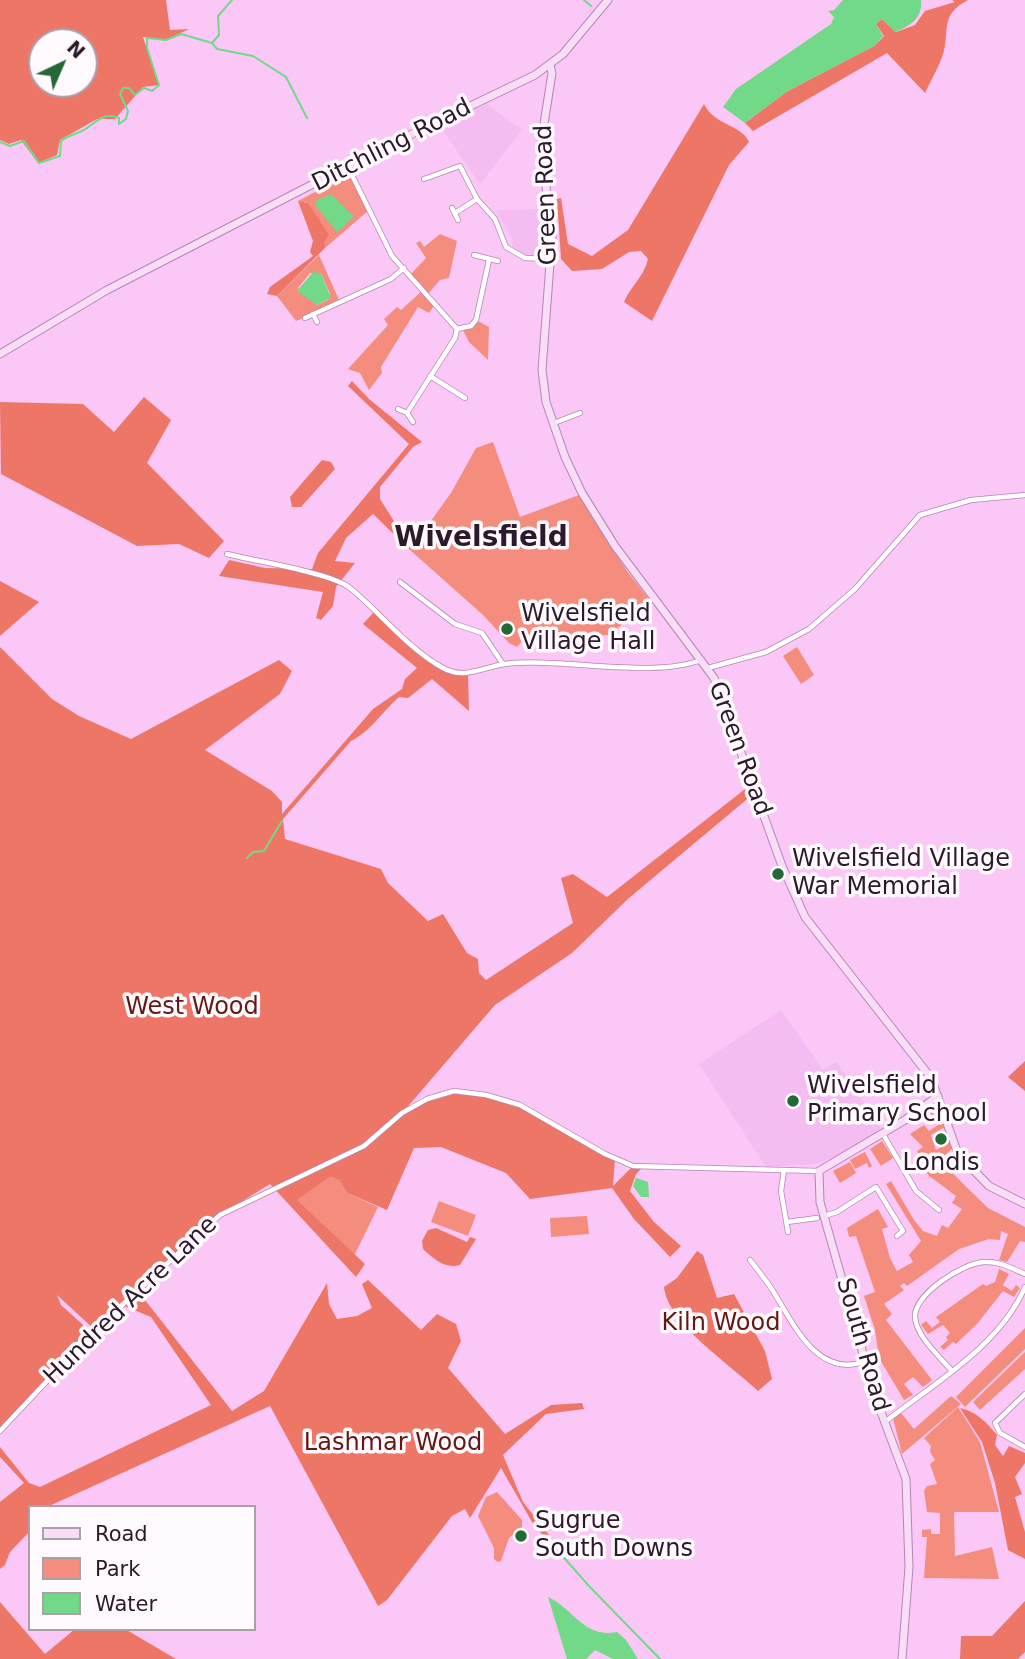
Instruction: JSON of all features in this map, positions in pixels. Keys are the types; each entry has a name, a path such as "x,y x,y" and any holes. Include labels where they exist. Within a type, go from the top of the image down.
{"street":[{"name":"Ditchling Road","path":"0,354 107,290 444,117 507,90 550,65 608,0"},
{"name":"Green Road","path":"550,65 552,73 541,143 551,207 551,259 542,370 553,424 582,493 607,534 708,668 723,700 799,908 810,926 926,1071 938,1096 956,1148 966,1164 989,1186 1025,1204"},
{"path":"424,179 460,166 477,199 495,219 506,247 525,258 551,259"},
{"path":"348,167 392,256 457,329"},
{"path":"458,220 453,211 477,199"},
{"path":"474,255 498,261"},
{"path":"407,413 457,329 471,326 476,320 489,260"},
{"path":"305,318 391,279 404,268"},
{"path":"313,314 317,322"},
{"path":"430,376 465,398"},
{"path":"398,409 407,413 413,422"},
{"path":"553,424 580,413"},
{"path":"708,668 766,652 802,633 855,589 920,515 971,500 1025,495"},
{"path":"227,554 349,587 378,615 443,668 468,674 503,664 661,666 702,660"},
{"path":"400,582 455,624 482,633 503,664"},
{"name":"Hundred Acre Lane","path":"0,1431 95,1330 220,1215 364,1146 402,1113 426,1099 454,1091 486,1095 520,1105 605,1154 633,1166 819,1171"},
{"path":"819,1171 883,1134 938,1096"},
{"path":"883,1134 916,1191 939,1210"},
{"path":"784,1170 781,1191 788,1232"},
{"name":"South Road","path":"819,1171 820,1217 885,1422 902,1466 908,1494 909,1567 902,1659"},
{"path":"787,1222 837,1212 876,1187 904,1231 897,1236"},
{"path":"750,1260 773,1291 793,1327 812,1349 841,1365 855,1365 865,1361"},
{"path":"951,1371 917,1324 916,1311 921,1301 948,1276 973,1264 1000,1263 1025,1274"},
{"path":"885,1422 951,1371 1007,1317 1025,1287"},
{"path":"1025,1394 995,1423 1000,1433 1025,1447"}],"shaded area":[{"path":"487,104 522,130 480,184 439,125"},
{"path":"547,209 549,254 524,255 512,246 513,241 496,210"},
{"name":"Wivelsfield Primary School","path":"781,1010 823,1070 837,1062 882,1131 845,1153 815,1164 766,1167 699,1064"}],"green space":[{"path":"0,0 166,0 170,30 189,29 166,40 143,37 159,85 143,87 115,119 97,119 60,140 57,155 38,163 21,140 9,144 0,140"},
{"path":"952,0 968,0 959,5 950,16 944,51 925,93 887,53 753,131 745,123 786,92 874,46 884,36 876,24 882,19 896,32 915,25 925,11 955,2"},
{"path":"704,104 715,117 740,132 749,142 729,165 652,321 624,302 644,271 648,259 641,251 629,252 602,269 572,271 561,259 557,199 561,198 568,244 592,256 628,230"},
{"path":"351,173 368,211 325,248 308,203 298,201"},
{"path":"298,201 308,203 329,235 324,242 325,248 277,296 267,294 270,287 313,256 310,252 313,241"},
{"path":"440,234 457,241 449,278 440,280 428,294 436,303 429,313 418,307 381,367 382,373 369,390 360,373 348,369 388,325 384,319 397,307 401,310 423,290 410,275 426,258 416,243 420,241 424,247"},
{"path":"319,255 340,302 296,321 277,296","holes":["310,273 321,273 330,294 328,300 317,305 298,288"]},
{"path":"476,320 489,327 488,360 469,342 462,328 471,326"},
{"path":"352,381 369,399 422,442 413,447 380,487 380,499 404,537 414,546 410,550 373,514 346,538 335,561 355,563 336,587 333,606 321,620 316,618 323,592 219,576 229,560 265,568 312,569 318,553 409,444 348,386"},
{"path":"144,397 171,420 147,463 224,541 209,558 179,544 137,546 1,474 0,402 83,404 114,432"},
{"path":"493,442 520,517 579,495 627,571 652,603 608,635 526,637 517,647 509,643 483,615 410,550 451,493 476,448"},
{"path":"322,460 331,462 335,469 301,507 292,507 290,497"},
{"path":"0,581 39,602 0,636"},
{"name":"West Wood","path":"374,612 443,668 468,674 469,711 432,679 408,698 399,697 370,727 351,741 283,819 285,839 381,869 388,883 428,921 443,914 467,953 478,959 479,973 486,980 573,923 561,878 573,874 607,897 749,786 752,795 629,898 572,953 495,1005 404,1111 440,1094 473,1091 494,1096 537,1114 615,1159 613,1186 633,1166 643,1167 636,1174 630,1191 654,1222 681,1246 670,1257 634,1219 612,1188 530,1199 506,1173 441,1147 414,1148 387,1210 347,1193 339,1180 330,1177 297,1200 365,1264 356,1277 270,1184 220,1215 138,1291 232,1411 264,1391 327,1283 329,1304 337,1319 357,1316 372,1308 362,1284 368,1280 421,1330 437,1314 456,1324 461,1341 448,1368 505,1434 551,1405 582,1403 584,1409 546,1414 503,1455 523,1502 549,1535 545,1538 532,1522 501,1468 470,1518 465,1509 452,1516 387,1600 378,1606 270,1406 51,1505 28,1505 28,1533 10,1552 5,1565 0,1569 0,1502 24,1483 0,1457 0,1447 29,1483 40,1487 211,1405 151,1317 122,1305 95,1330 57,1295 61,1305 92,1333 0,1431 0,647 52,699 79,716 131,739 279,660 292,671 280,694 205,750 272,791 282,802 282,814 373,709 402,689 405,679 417,668 363,624"},
{"path":"797,647 814,675 801,684 783,656"},
{"path":"1025,1061 1025,1091 1008,1077"},
{"path":"935,1105 939,1108 945,1127 931,1135 936,1150 950,1142 952,1148 940,1161 988,1208 1025,1227 1025,1242 1020,1241 1007,1262 999,1260 1008,1234 1001,1231 1000,1240 989,1239 959,1249 907,1286 904,1283 900,1286 904,1290 884,1304 892,1314 886,1320 932,1380 923,1387 913,1377 904,1384 913,1395 904,1400 879,1358 875,1330 864,1296 875,1292 856,1236 849,1237 847,1228 878,1209 888,1227 882,1229 890,1258 897,1271 913,1262 909,1255 921,1241 886,1184 891,1181 923,1231 937,1236 942,1225 948,1228 962,1209 952,1203 956,1196 928,1175 917,1151 923,1147 910,1134 924,1125 929,1131 938,1125 928,1109"},
{"path":"882,1141 893,1158 881,1166 870,1149"},
{"path":"865,1152 872,1166 869,1168 867,1163 855,1169 850,1160"},
{"path":"850,1162 856,1173 840,1183 833,1171"},
{"path":"330,1177 339,1180 347,1193 378,1207 354,1256 296,1200"},
{"path":"439,1201 476,1215 468,1236 431,1222"},
{"path":"587,1216 589,1234 551,1237 550,1218"},
{"path":"436,1228 467,1242 470,1237 476,1239 460,1265 444,1264 423,1249 422,1241 428,1230"},
{"name":"Kiln Wood","path":"697,1251 703,1255 717,1298 734,1294 765,1351 772,1379 758,1391 688,1329 668,1301 664,1287 677,1278"},
{"path":"999,1269 1009,1274 1003,1285 1012,1291 1016,1285 1020,1288 1014,1297 1003,1291 977,1324 956,1344 953,1342 944,1350 940,1347 948,1340 946,1337 950,1333 943,1325 928,1334 921,1325 926,1321 932,1328 940,1322 936,1317 983,1284 986,1286 995,1282"},
{"path":"1025,1328 1025,1349 965,1407 956,1397"},
{"path":"1025,1352 1025,1369 980,1410 973,1402"},
{"path":"951,1396 961,1404 902,1454 893,1418 901,1413 914,1429"},
{"path":"958,1407 980,1442 999,1512 954,1512 955,1556 992,1547 999,1579 924,1578 927,1537 922,1537 922,1530 931,1529 931,1534 940,1534 940,1513 927,1512 924,1491 927,1486 937,1484 930,1464 935,1460 930,1452 931,1446 924,1438"},
{"path":"960,1408 976,1415 993,1430 997,1435 995,1445 1003,1456 1009,1446 1025,1453 1025,1463 1015,1477 1022,1494 1015,1497 1025,1532 1025,1559 1008,1550 995,1483 982,1442"},
{"path":"497,1492 522,1520 522,1527 509,1538 501,1561 498,1562 494,1559 494,1548 478,1516 486,1497"},
{"path":"1025,1601 1025,1652 1018,1659 960,1659 961,1636 992,1636"},
{"path":"0,1602 45,1654 73,1631 128,1631 176,1659 0,1659"}],"water":[{"path":"843,0 921,0 921,6 914,20 895,32 882,19 876,24 883,36 874,46 786,92 745,123 723,107 736,89 831,24 834,17 828,11 834,10"},
{"path":"331,194 354,217 337,232 315,205 315,201"},
{"path":"313,272 321,273 331,298 317,305 297,291"},
{"path":"636,1178 648,1182 649,1197 641,1197 633,1186"},
{"path":"548,1597 587,1627 606,1633 617,1632 626,1640 638,1659 613,1659 595,1650 586,1659 567,1659"}],"waterway":[{"path":"213,42 219,35 218,16 232,0"},
{"path":"584,0 591,6"},
{"path":"0,142 10,146 24,141 39,163 60,156 61,141 99,119 113,116 119,118 119,124 126,119 128,111 120,94 123,88 129,88 135,95 144,88 152,91 159,85 147,48 147,38 166,40 181,34 212,43 217,49 253,56 286,77 307,118"},
{"path":"247,858 253,852 264,851 282,821"},
{"path":"550,1542 660,1659"}],"place":[{"name":"Wivelsfield Village Hall","path":"507,629"},
{"name":"Wivelsfield Village War Memorial","path":"778,874"},
{"name":"Wivelsfield Primary School","path":"793,1101"},
{"name":"Londis","path":"941,1139"},
{"name":"Sugrue South Downs","path":"521,1536"}],"district":[{"name":"Wivelsfield","path":"481,539"}],"park label":[{"name":"Lashmar Wood","path":"393,1444"}]}
